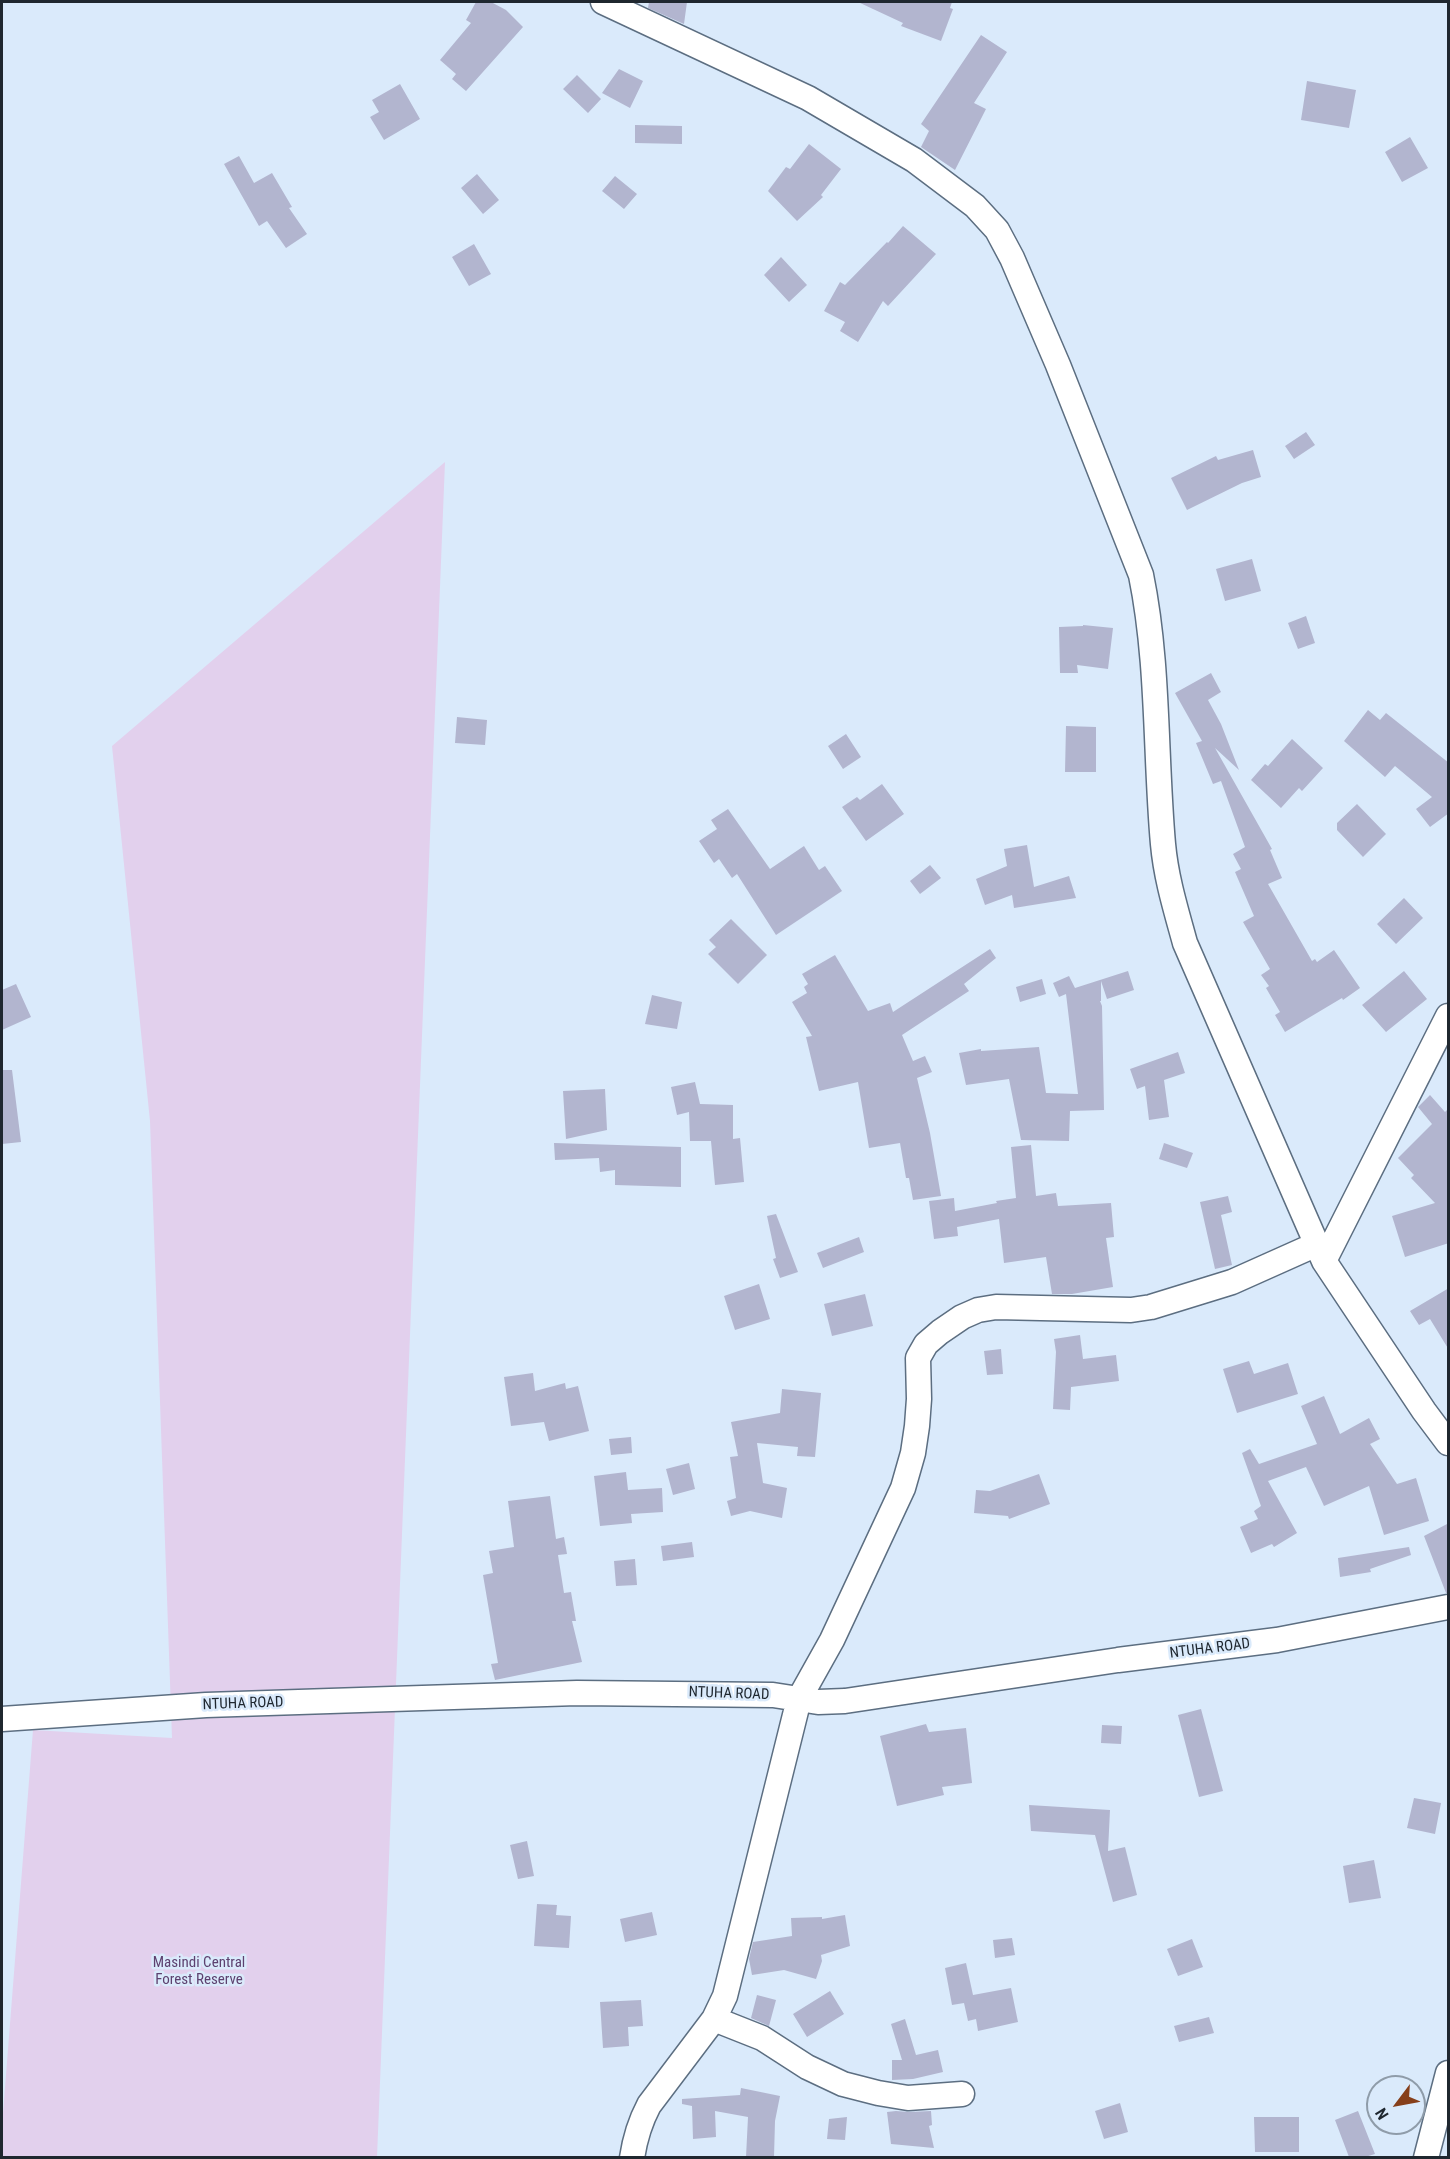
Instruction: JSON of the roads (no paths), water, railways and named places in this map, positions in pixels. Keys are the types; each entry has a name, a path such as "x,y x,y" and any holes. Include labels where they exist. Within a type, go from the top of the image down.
{"street":[{"path":"603,2 808,98 914,160 975,206 997,230 1012,258 1058,365 1141,574 1148,609 1154,676 1163,846 1171,893 1185,943 1321,1253 1412,1394 1449,1443"},
{"path":"632,2157 634,2141 649,2104 714,2019 725,1996 799,1700 832,1640 903,1488 913,1453 917,1425 918,1358 922,1350 930,1340 962,1317 978,1310 1010,1306 1131,1310 1151,1307 1232,1282 1270,1267 1321,1253 1449,1016"},
{"name":"NTUHA ROAD","path":"2,1719 206,1705 553,1694 773,1695 825,1702 872,1699 1118,1660 1277,1640 1449,1607"},
{"path":"714,2019 762,2038 807,2067 843,2084 908,2098 962,2094"},
{"path":"1426,2157 1449,2073"}],"park label":[{"name":"Masindi Central Forest Reserve","path":"199,1972"}]}
